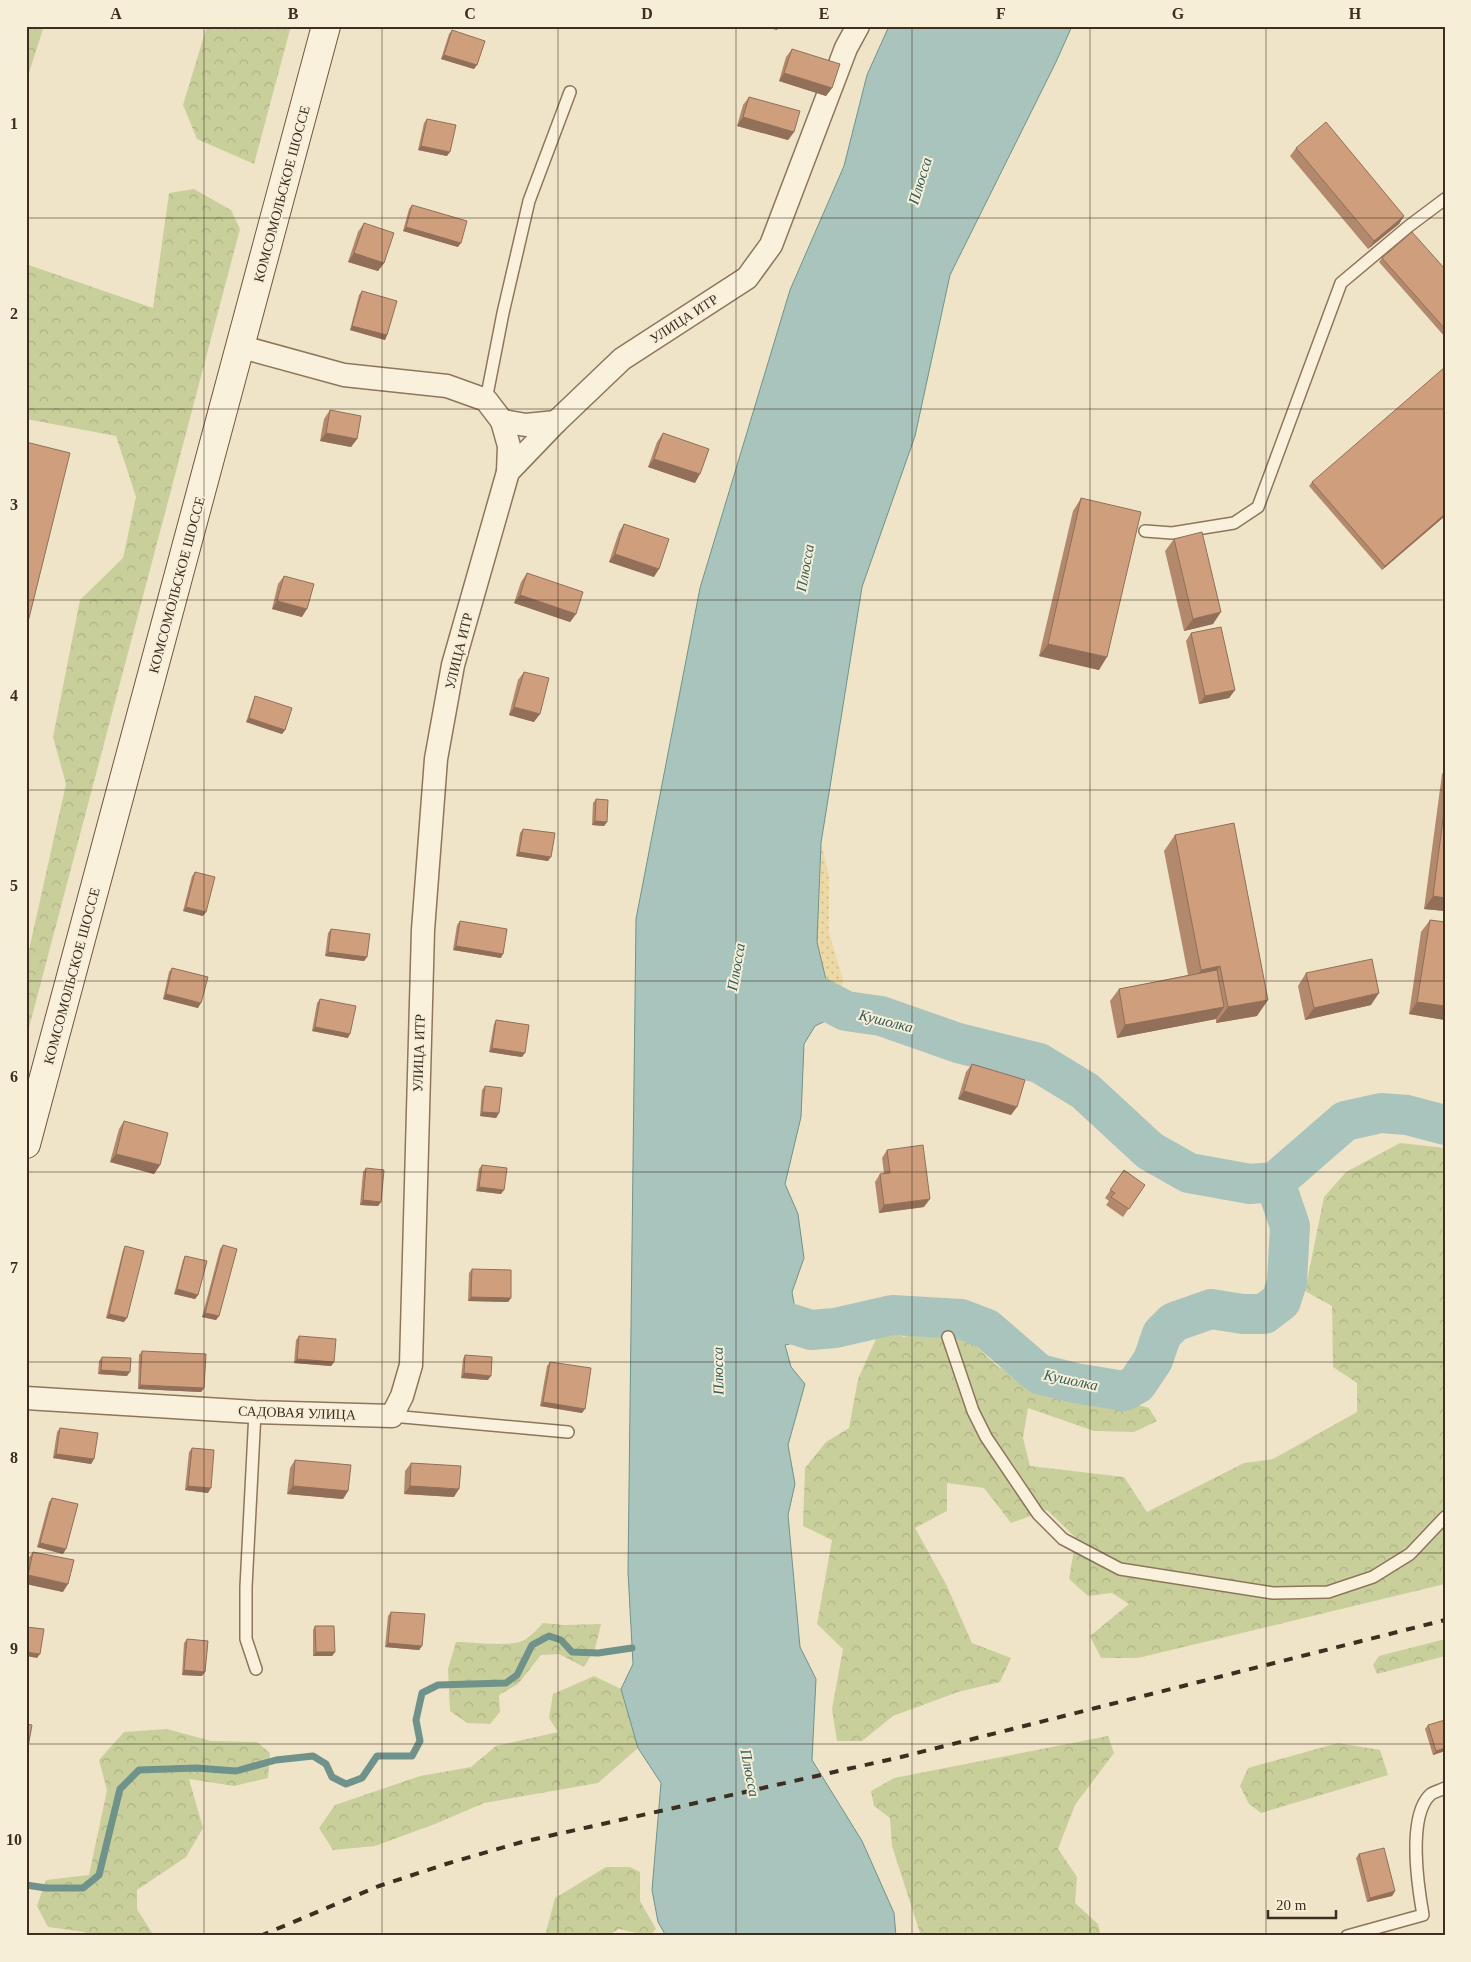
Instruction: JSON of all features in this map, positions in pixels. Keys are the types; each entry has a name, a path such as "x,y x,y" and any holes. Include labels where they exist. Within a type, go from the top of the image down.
{"main road":[{"name":"КОМСОМОЛЬСКОЕ ШОССЕ","path":"26,1144 242,347 326,26"}],"street":[{"name":"УЛИЦА ИТР","path":"392,1416 402,1396 411,1365 423,930 436,759 453,665 508,472 556,422 622,359 747,278 771,245 846,48 858,26"},
{"path":"242,347 344,375 447,386 486,400 502,422 509,446 508,472"},
{"path":"502,422 526,425 556,422"},
{"name":"САДОВАЯ УЛИЦА","path":"26,1398 255,1412 392,1416"}],"lane":[{"path":"486,400 503,313 529,201 570,92"},
{"path":"1145,530 1172,534 1234,522 1258,507 1340,283 1409,226 1445,200"},
{"path":"948,1337 973,1411 986,1437 1038,1514 1063,1538 1120,1569 1273,1593 1328,1592 1373,1577 1410,1554 1445,1517"},
{"path":"255,1412 246,1596 246,1639 256,1670"},
{"name":"САДОВАЯ УЛИЦА","path":"392,1416 568,1432"},
{"path":"1347,1936 1423,1915 1417,1885 1417,1837 1420,1809 1431,1794 1445,1788"}],"green space":[{"path":"26,26 44,26 26,82"},
{"path":"207,26 291,26 254,164 197,139 183,105"},
{"path":"194,189 231,210 240,229 26,1039 26,963 66,784 53,737 80,600 123,558 136,497 116,436 26,419 26,264 153,308 169,193"},
{"path":"1400,1143 1445,1148 1445,1584 1138,1658 1101,1658 1090,1636 1129,1604 1112,1593 1088,1596 1069,1579 1076,1538 1047,1510 1011,1523 984,1488 947,1483 947,1511 915,1528 946,1584 972,1643 1011,1658 1000,1682 958,1692 893,1716 862,1741 837,1741 832,1709 843,1649 817,1624 832,1540 803,1526 805,1468 826,1442 849,1428 858,1379 880,1330 904,1337 931,1326 969,1339 997,1366 1035,1387 1089,1391 1149,1408 1157,1421 1134,1432 1094,1431 1028,1408 1023,1438 1030,1466 1124,1477 1147,1512 1244,1463 1273,1459 1357,1412 1357,1383 1333,1367 1332,1306 1305,1291 1324,1197 1346,1172"},
{"path":"543,1623 563,1625 601,1624 595,1649 584,1667 559,1654 541,1655 518,1684 499,1695 500,1712 490,1724 467,1723 450,1711 448,1669 456,1642 503,1644 520,1642 526,1639"},
{"path":"1445,1639 1445,1656 1377,1674 1373,1665 1379,1656"},
{"path":"594,1676 621,1689 638,1748 598,1783 484,1803 435,1824 375,1846 333,1850 319,1828 335,1805 420,1776 471,1767 496,1746 558,1732 549,1718 553,1694"},
{"path":"167,1729 211,1741 257,1742 270,1753 268,1778 234,1786 189,1779 203,1828 186,1857 137,1890 137,1909 154,1936 85,1936 85,1932 48,1927 37,1906 46,1880 89,1875 107,1790 99,1760 124,1732"},
{"path":"1108,1736 1114,1753 1075,1805 1058,1849 1077,1877 1075,1903 1098,1924 1101,1936 921,1936 892,1846 890,1818 874,1806 871,1791 894,1778"},
{"path":"1338,1743 1380,1750 1388,1775 1261,1813 1249,1804 1240,1786 1248,1768"},
{"path":"606,1867 630,1867 640,1872 640,1901 656,1929 649,1936 619,1929 607,1936 545,1936 555,1898"}],"sand":[{"path":"821,843 829,876 829,933 843,979 838,1001 828,984 821,966 818,946 816,925"}],"water":[{"name":"Плюсса","path":"889,26 1072,26 950,275 915,436 862,587 821,843 817,942 828,988 846,1011 815,1026 804,1044 801,1117 785,1184 798,1214 804,1258 792,1292 796,1314 811,1330 802,1341 785,1345 791,1367 805,1384 788,1445 795,1484 788,1515 800,1647 816,1679 812,1760 862,1841 894,1913 896,1936 666,1936 658,1922 652,1890 661,1783 638,1748 621,1689 633,1664 628,1572 636,919 700,588 790,290 844,166 867,75"}],"building":[{"path":"452,30 485,41 477,65 444,55"},
{"path":"792,49 840,64 832,88 784,73"},
{"path":"749,97 800,111 794,132 743,117"},
{"path":"427,119 456,125 450,152 421,146"},
{"path":"1326,122 1404,216 1374,241 1296,148"},
{"path":"412,205 467,221 461,243 406,227"},
{"path":"364,223 394,233 384,263 354,253"},
{"path":"1412,232 1445,269 1445,329 1382,258"},
{"path":"362,291 397,301 387,335 352,326"},
{"path":"1445,367 1445,514 1385,566 1312,482"},
{"path":"330,410 361,416 357,439 326,433"},
{"path":"663,433 709,449 700,474 654,459"},
{"path":"26,442 70,453 28,622 26,621"},
{"path":"1081,498 1141,512 1107,657 1048,644"},
{"path":"624,524 669,539 659,569 615,554"},
{"path":"1202,532 1221,612 1193,619 1174,539"},
{"path":"527,573 583,592 576,614 520,595"},
{"path":"284,576 314,584 307,609 277,601"},
{"path":"1221,627 1235,690 1205,696 1191,633"},
{"path":"524,672 549,678 540,714 514,707"},
{"path":"255,696 292,708 285,730 249,718"},
{"path":"596,799 608,800 607,822 595,821"},
{"path":"1445,804 1445,898 1433,896"},
{"path":"1234,823 1268,1000 1228,1007 1220,966 1201,970 1175,835"},
{"path":"523,829 555,833 551,857 519,852"},
{"path":"195,872 215,877 206,912 186,907"},
{"path":"1430,920 1445,922 1445,1006 1417,1002"},
{"path":"460,921 507,929 503,954 456,946"},
{"path":"331,929 370,934 367,957 328,952"},
{"path":"1372,959 1379,993 1314,1008 1306,973"},
{"path":"172,968 208,977 201,1003 166,994"},
{"path":"1217,970 1224,1007 1125,1025 1119,989"},
{"path":"320,999 356,1006 350,1034 315,1027"},
{"path":"496,1020 529,1025 525,1053 492,1048"},
{"path":"972,1064 1025,1080 1017,1107 964,1091"},
{"path":"485,1086 502,1088 499,1113 482,1112"},
{"path":"124,1121 168,1133 160,1165 116,1154"},
{"path":"923,1145 930,1199 884,1205 880,1174 890,1173 887,1150"},
{"path":"482,1165 507,1168 504,1190 479,1187"},
{"path":"366,1168 384,1170 381,1202 363,1200"},
{"path":"1124,1170 1145,1185 1129,1209 1111,1197 1115,1193 1110,1190"},
{"path":"223,1245 237,1249 219,1316 205,1313"},
{"path":"125,1246 144,1251 127,1318 109,1314"},
{"path":"185,1256 207,1261 198,1295 177,1289"},
{"path":"472,1269 511,1270 511,1298 471,1297"},
{"path":"299,1336 336,1339 334,1362 297,1359"},
{"path":"142,1351 206,1354 204,1388 140,1385"},
{"path":"465,1355 492,1357 491,1376 464,1373"},
{"path":"102,1357 131,1358 130,1372 101,1370"},
{"path":"550,1362 591,1368 585,1409 543,1402"},
{"path":"60,1428 98,1433 94,1459 56,1454"},
{"path":"192,1448 214,1450 211,1488 188,1486"},
{"path":"295,1460 351,1465 348,1491 293,1486"},
{"path":"411,1463 461,1466 459,1489 410,1486"},
{"path":"52,1498 78,1504 66,1549 40,1543"},
{"path":"33,1552 74,1560 68,1584 28,1575"},
{"path":"391,1612 425,1614 422,1646 388,1643"},
{"path":"315,1626 334,1626 335,1652 316,1652"},
{"path":"26,1627 44,1629 40,1654 26,1652"},
{"path":"187,1639 208,1641 205,1672 184,1670"},
{"path":"1445,1720 1445,1748 1436,1751 1428,1725"},
{"path":"26,1724 32,1725 28,1747 26,1746"},
{"path":"1384,1848 1395,1891 1370,1898 1359,1854"}],"waterway":[{"name":"Кушолка","path":"798,986 846,1011 881,1016 958,1043 1039,1063 1085,1091 1150,1151 1189,1173 1250,1184 1275,1182 1345,1121 1381,1113 1407,1115 1445,1125"},
{"name":"Кушолка","path":"758,1313 811,1330 835,1328 892,1315 961,1319 987,1329 1039,1374 1075,1383 1124,1391 1137,1384 1153,1360 1162,1334 1174,1322 1211,1309 1243,1314 1264,1314 1281,1301 1287,1282 1290,1226 1275,1182"},
{"path":"26,1885 46,1888 83,1888 99,1875 120,1789 139,1770 196,1768 236,1771 276,1760 313,1756 326,1764 332,1777 346,1784 362,1778 377,1756 412,1756 420,1741 416,1720 422,1693 438,1685 506,1683 517,1675 532,1645 549,1636 561,1640 572,1652 598,1653 632,1648"}],"railway":[{"path":"260,1936 379,1886 522,1842 901,1757 1445,1620"}]}
